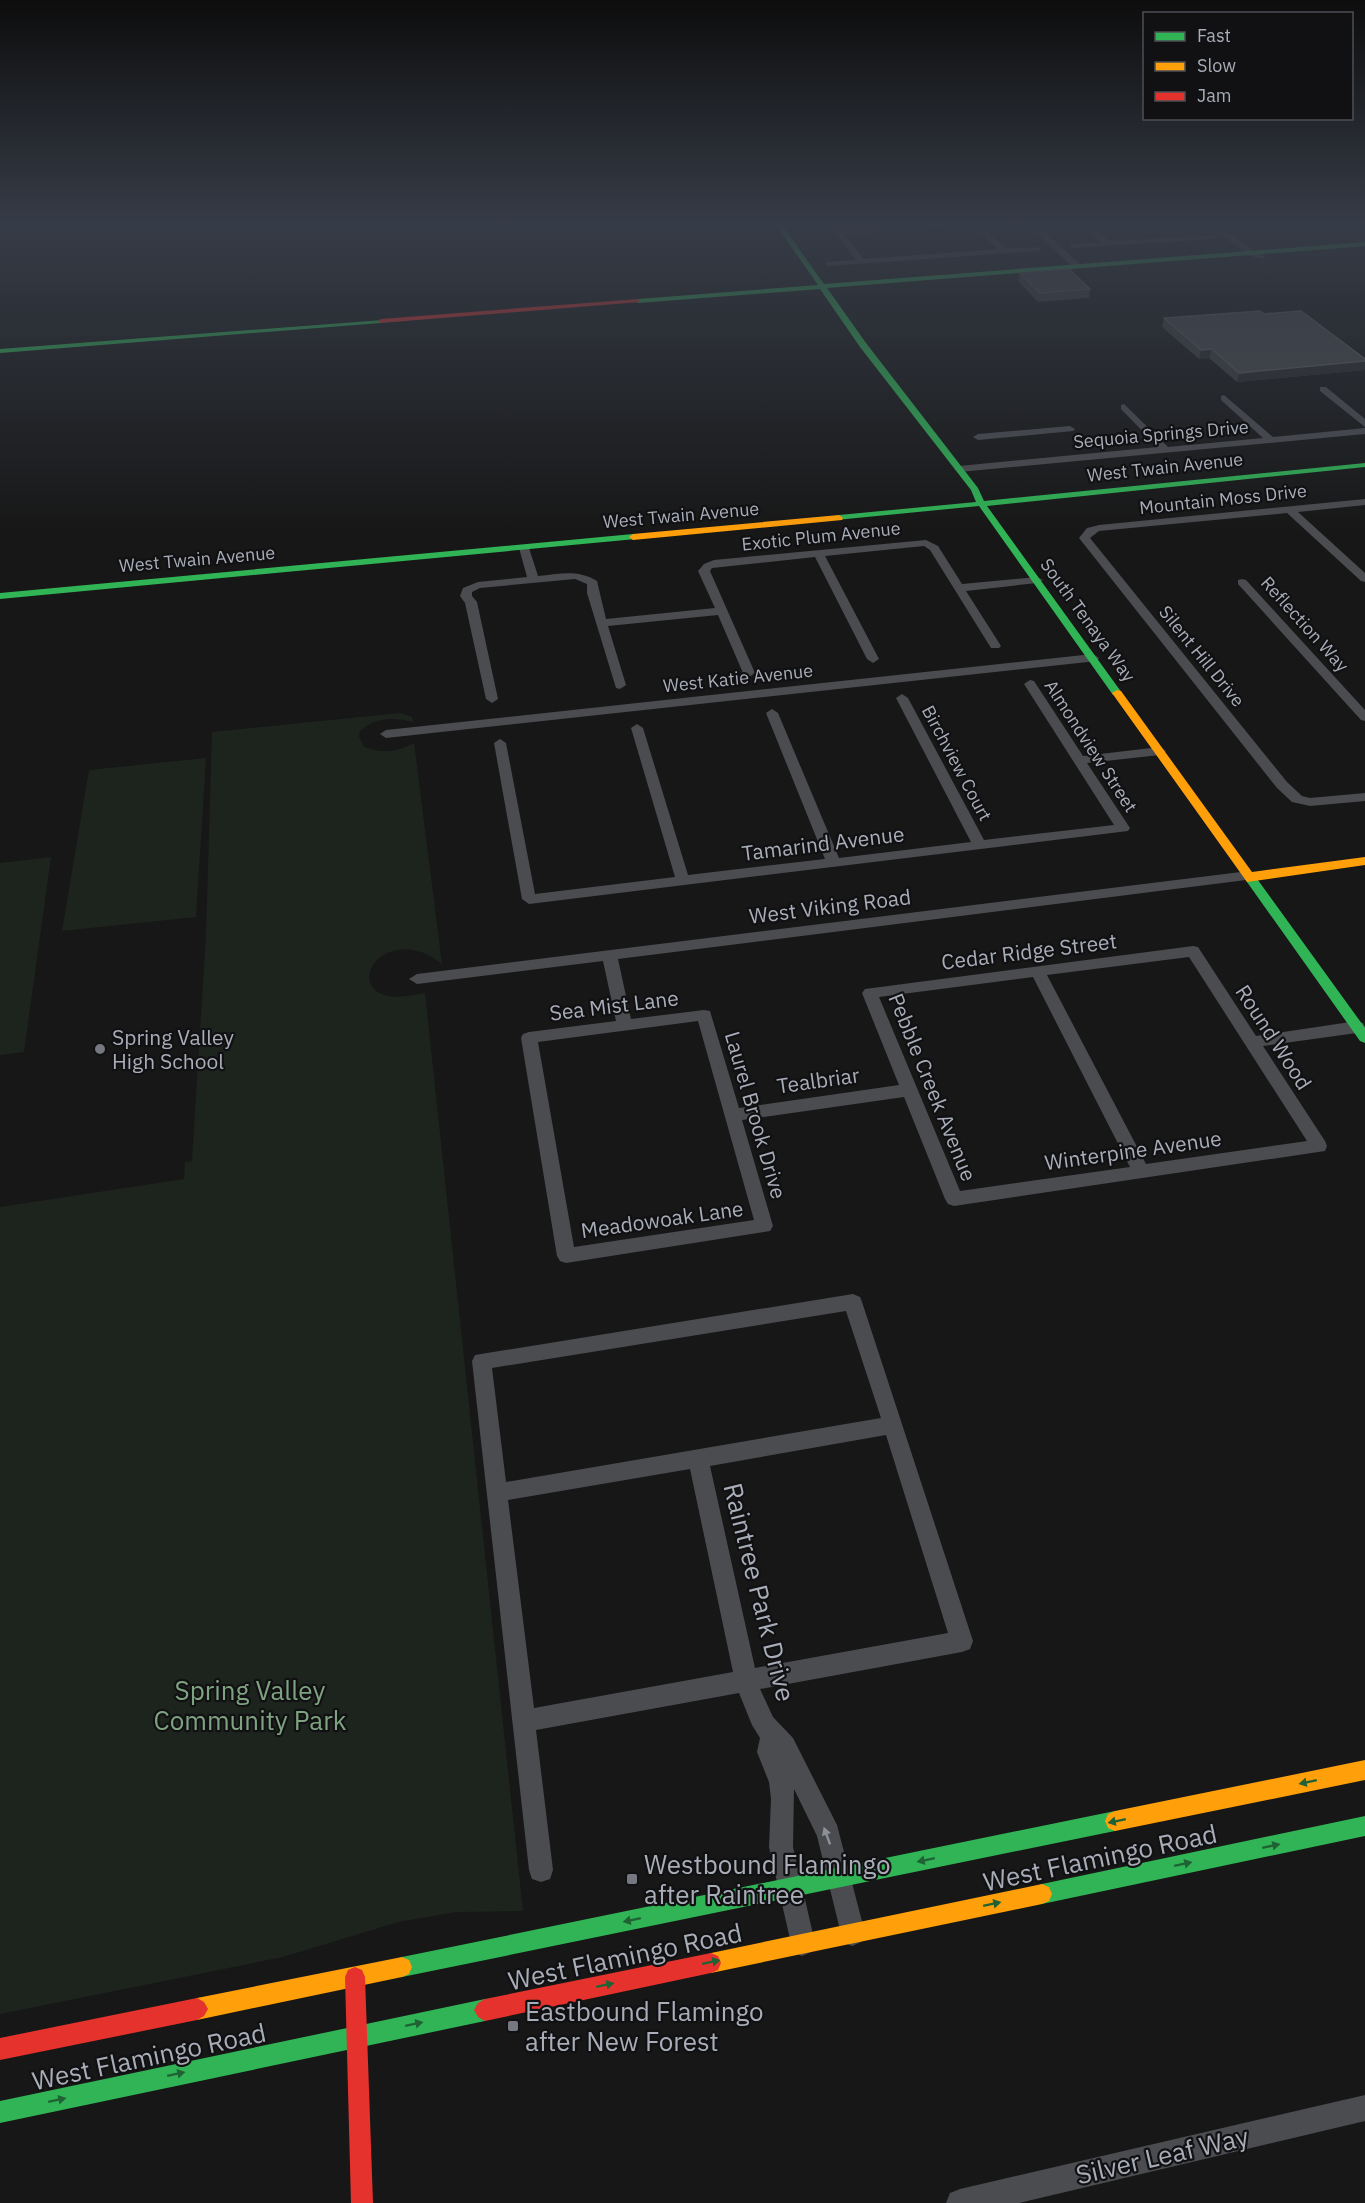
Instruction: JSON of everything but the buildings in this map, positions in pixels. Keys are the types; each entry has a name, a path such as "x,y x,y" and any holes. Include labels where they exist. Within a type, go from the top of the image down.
{"main road":[{"path":"0,351 302,328"},
{"name":"South Tenaya Way","path":"851,328 975,490 981,504 1361,1033"},
{"name":"West Twain Avenue","path":"0,596 524,548 1365,465"},
{"path":"1249,876 1365,861"},
{"name":"West Flamingo Road","path":"0,2049 1365,1770"},
{"name":"West Flamingo Road","path":"0,2112 1365,1826"},
{"path":"355,1977 362,2203"}],"street":[{"path":"1323,389 1365,424"},
{"path":"1224,398 1271,440"},
{"path":"1124,407 1166,450"},
{"path":"978,438 1070,429"},
{"name":"Sequoia Springs Drive","path":"959,469 1365,431"},
{"path":"1004,435 1011,444"},
{"path":"1018,453 1026,462"},
{"name":"Mountain Moss Drive","path":"1087,533 1099,528 1365,502"},
{"path":"1289,509 1365,579"},
{"name":"Silent Hill Drive","path":"1087,533 1084,538 1282,785 1297,799 1324,802 1365,797"},
{"name":"Exotic Plum Avenue","path":"722,611 704,572 714,563 920,542 931,545 958,588"},
{"path":"524,548 534,581"},
{"path":"818,553 873,659"},
{"path":"492,699 471,602 466,596 467,590 478,585 583,577 593,583 593,593 620,685"},
{"path":"995,646 958,588 1037,580"},
{"name":"Reflection Way","path":"1242,582 1365,717"},
{"path":"602,623 722,611 749,673"},
{"name":"West Katie Avenue","path":"386,734 1093,658"},
{"name":"Almondview Street","path":"1030,684 1123,828"},
{"name":"Birchview Court","path":"902,698 980,845"},
{"path":"772,713 834,862"},
{"path":"638,728 683,880"},
{"name":"Tamarind Avenue","path":"500,743 529,899 1123,828"},
{"path":"1079,760 1160,751"},
{"name":"West Viking Road","path":"417,979 1249,876"},
{"name":"Cedar Ridge Street","path":"870,993 1193,951"},
{"name":"Round Wood","path":"1193,951 1319,1146"},
{"path":"609,954 625,1025"},
{"path":"1036,971 1141,1171"},
{"name":"Pebble Creek Avenue","path":"870,993 954,1199"},
{"name":"Sea Mist Lane","path":"566,1256 529,1038 704,1015"},
{"name":"Laurel Brook Drive","path":"704,1015 764,1226"},
{"path":"1252,1042 1361,1033"},
{"name":"Tealbriar","path":"732,1115 909,1090"},
{"name":"Winterpine Avenue","path":"954,1199 1319,1146"},
{"name":"Meadowoak Lane","path":"566,1256 764,1226"},
{"path":"524,1721 962,1641 853,1302 482,1361 541,1870"},
{"path":"496,1493 894,1425"},
{"name":"Raintree Park Drive","path":"698,1457 746,1680 755,1709 772,1737 785,1746 828,1834 852,1933"},
{"name":"Raintree Park Drive","path":"772,1737 769,1752 781,1782 783,1799 781,1847 802,1943"},
{"name":"Silver Leaf Way","path":"960,2203 1365,2108"}],"green space":[{"name":"Spring Valley Community Park","path":"400,713 412,717 413,722 385,719 366,726 360,731 359,737 364,747 377,751 396,750 414,743 442,964 422,953 404,949 389,952 378,960 371,970 369,980 375,990 388,996 425,993 523,1911 456,1912 398,1922 283,1957 0,2014 0,1207 184,1179 185,1162 192,1161 206,936 212,732"},
{"path":"206,758 196,917 62,931 89,770"},
{"path":"51,857 24,1052 0,1055 0,863"}],"traffic: fast":[{"path":"0,351 295,328"},
{"path":"851,328 975,490 981,503 1117,693"},
{"path":"839,518 1365,465"},
{"path":"0,596 633,537"},
{"path":"1251,879 1365,1038"},
{"path":"402,1967 1115,1821"},
{"path":"1042,1894 1365,1826"},
{"path":"0,2112 485,2010"}],"traffic: slow":[{"path":"633,537 839,518"},
{"path":"1117,693 1251,879"},
{"path":"1249,876 1365,861"},
{"path":"1115,1821 1365,1770"},
{"path":"711,1963 1042,1894"},
{"path":"197,2009 402,1967"}],"traffic: jam":[{"path":"485,2010 711,1963"},
{"path":"355,1977 362,2203"},
{"path":"0,2049 197,2009"}],"place":[{"name":"Spring Valley High School","path":"100,1049"},
{"name":"Westbound Flamingo after Raintree","path":"632,1879"},
{"name":"Eastbound Flamingo after New Forest","path":"513,2026"}]}
